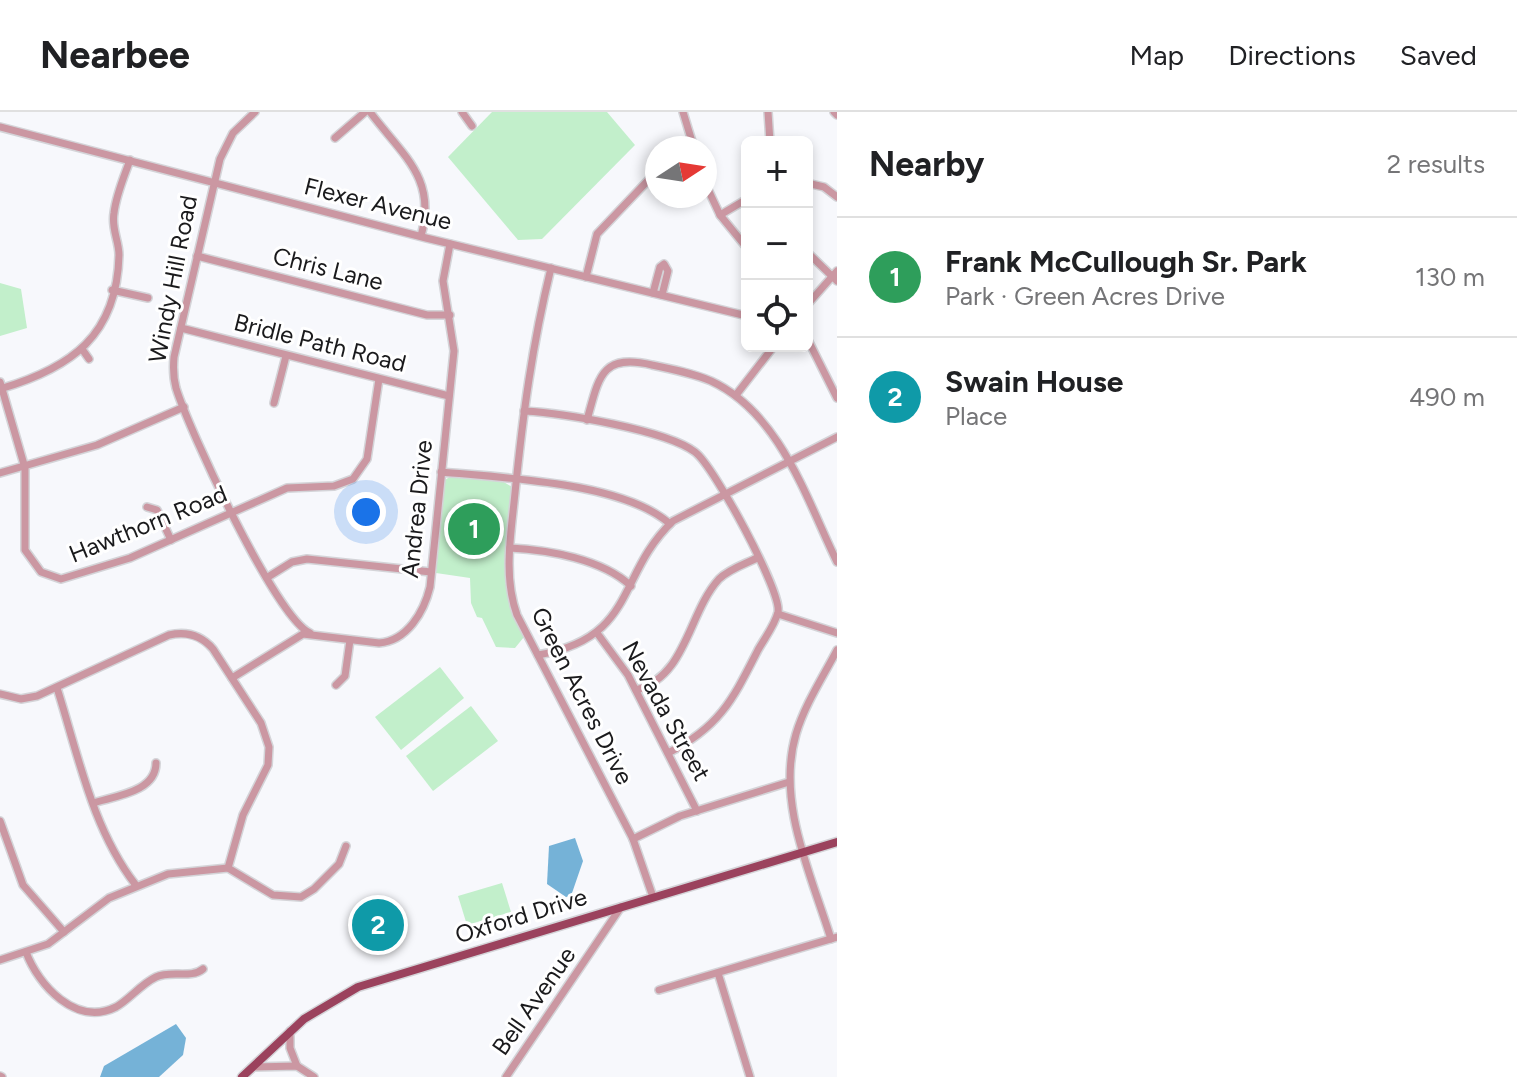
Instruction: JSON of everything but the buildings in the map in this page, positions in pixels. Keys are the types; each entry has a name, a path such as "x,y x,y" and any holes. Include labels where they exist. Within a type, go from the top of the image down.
{"main road":[{"name":"Oxford Drive","path":"242,1077 290,1031 331,1000 372,982 837,842"}],"street":[{"name":"Windy Hill Road","path":"255,112 228,140 214,182 173,366 184,407 232,512 297,624 312,634"},
{"path":"335,138 367,112 425,190 427,215 421,236"},
{"path":"462,112 472,126"},
{"path":"683,112 690,136"},
{"path":"768,112 770,136"},
{"name":"Flexer Avenue","path":"0,127 450,244 741,315"},
{"path":"1,387 36,378 82,349 104,324 119,254 114,210 130,160"},
{"path":"586,277 597,234 645,184"},
{"path":"813,184 837,197"},
{"path":"720,215 741,203"},
{"path":"717,208 741,241"},
{"name":"Andrea Drive","path":"312,634 384,643 406,631 424,607 431,572 454,341 443,281 450,244"},
{"name":"Chris Lane","path":"197,256 427,315 450,315"},
{"path":"813,257 835,276 813,299"},
{"path":"653,293 660,267 666,265 668,271 662,295"},
{"name":"Green Acres Drive","path":"551,268 531,349 510,548 513,602 633,839 653,897"},
{"path":"112,290 148,298"},
{"name":"Bridle Path Road","path":"181,328 449,396"},
{"path":"82,349 89,359"},
{"path":"813,351 837,398"},
{"path":"736,395 769,352"},
{"path":"274,403 286,356"},
{"path":"587,420 600,376 609,367 626,360 695,375 736,395 761,419 787,461 837,562"},
{"name":"Hawthorn Road","path":"1,387 25,468 25,550 31,563 47,575 75,577 171,540 287,488 340,484 359,473 369,453 379,379"},
{"path":"0,473 97,445 184,407"},
{"path":"524,411 587,420 687,447 710,466 774,590 778,614 720,717 696,739 668,753"},
{"path":"538,655 572,647 597,633 613,617 670,524 725,492 837,437"},
{"path":"441,472 558,484 634,503 670,524"},
{"path":"147,507 157,510 171,540"},
{"path":"510,548 595,565 614,573 631,586"},
{"path":"636,690 658,680 671,667 718,580 757,558"},
{"path":"268,577 292,562 307,559 431,572"},
{"path":"778,614 837,633"},
{"path":"0,694 29,699 177,633 197,636 208,644 265,730 270,756 265,773 243,815 228,868"},
{"name":"Nevada Street","path":"597,633 636,690 697,811"},
{"path":"232,678 298,636 312,634"},
{"path":"336,685 345,676 350,640"},
{"path":"659,990 834,938 792,809 789,782 799,724 837,650"},
{"path":"57,688 93,803 112,849 135,884"},
{"path":"93,803 145,786 153,778 156,763"},
{"path":"633,839 697,811 789,782"},
{"path":"0,821 23,885 64,932"},
{"path":"0,960 48,944 102,902 135,884 179,872 228,868 273,895 295,898 314,889 339,864 346,846"},
{"name":"Bell Avenue","path":"506,1077 621,907"},
{"path":"26,952 36,977 47,990 62,1000 92,1011 114,1007 158,976 197,973 203,969"},
{"path":"718,973 750,1077"},
{"path":"290,1031 290,1048 297,1066"},
{"path":"253,1067 297,1066 314,1077"}],"green space":[{"path":"492,112 607,112 635,145 542,239 518,240 448,157"},
{"path":"0,283 21,289 27,328 0,336"},
{"path":"451,476 502,481 512,487 505,582 524,637 515,648 496,647 471,603 470,578 436,573 445,480"},
{"path":"440,667 464,698 401,750 375,717"},
{"path":"471,706 498,741 433,791 406,756"},
{"path":"502,883 511,912 467,925 458,896"}],"water":[{"path":"575,838 583,861 571,896 566,897 547,884 549,846"},
{"path":"176,1024 186,1038 183,1055 159,1077 100,1077 104,1066"}],"place":[{"name":"Frank McCullough Sr. Park","path":"474,529"},
{"name":"Swain House","path":"378,925"}]}
